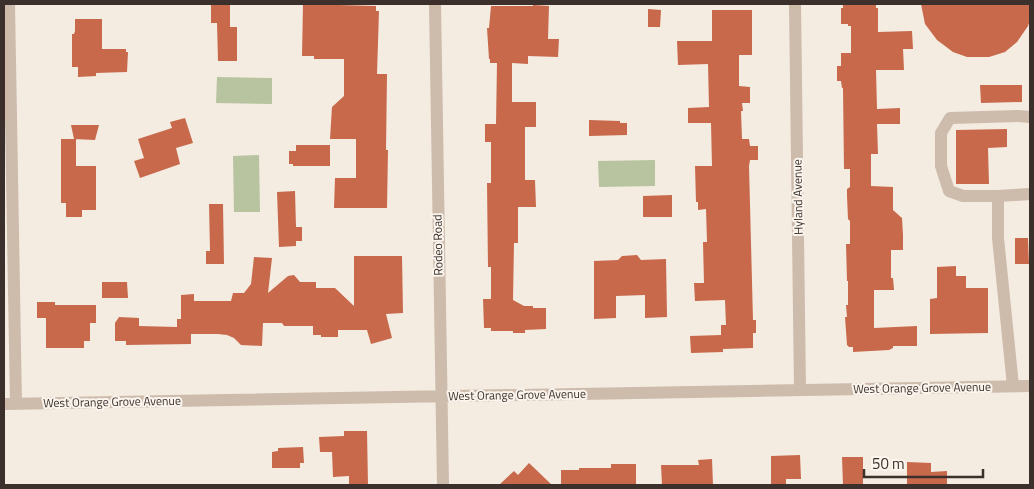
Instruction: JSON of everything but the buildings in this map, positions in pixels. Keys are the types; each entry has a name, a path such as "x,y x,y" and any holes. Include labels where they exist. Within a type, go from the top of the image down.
{"street":[{"path":"10,4 10,404"},
{"name":"Rodeo Road","path":"435,4 440,396 443,485"},
{"name":"Hyland Avenue","path":"795,4 800,390"},
{"path":"1030,117 950,118 941,133 941,166 949,191 963,196 1030,194"},
{"path":"998,196 998,238 1013,386"},
{"name":"West Orange Grove Avenue","path":"10,404 1030,386"}],"green space":[{"path":"217,77 272,78 272,104 216,103"},
{"path":"259,155 260,212 234,212 233,156"},
{"path":"655,160 655,186 599,187 598,161"}]}
